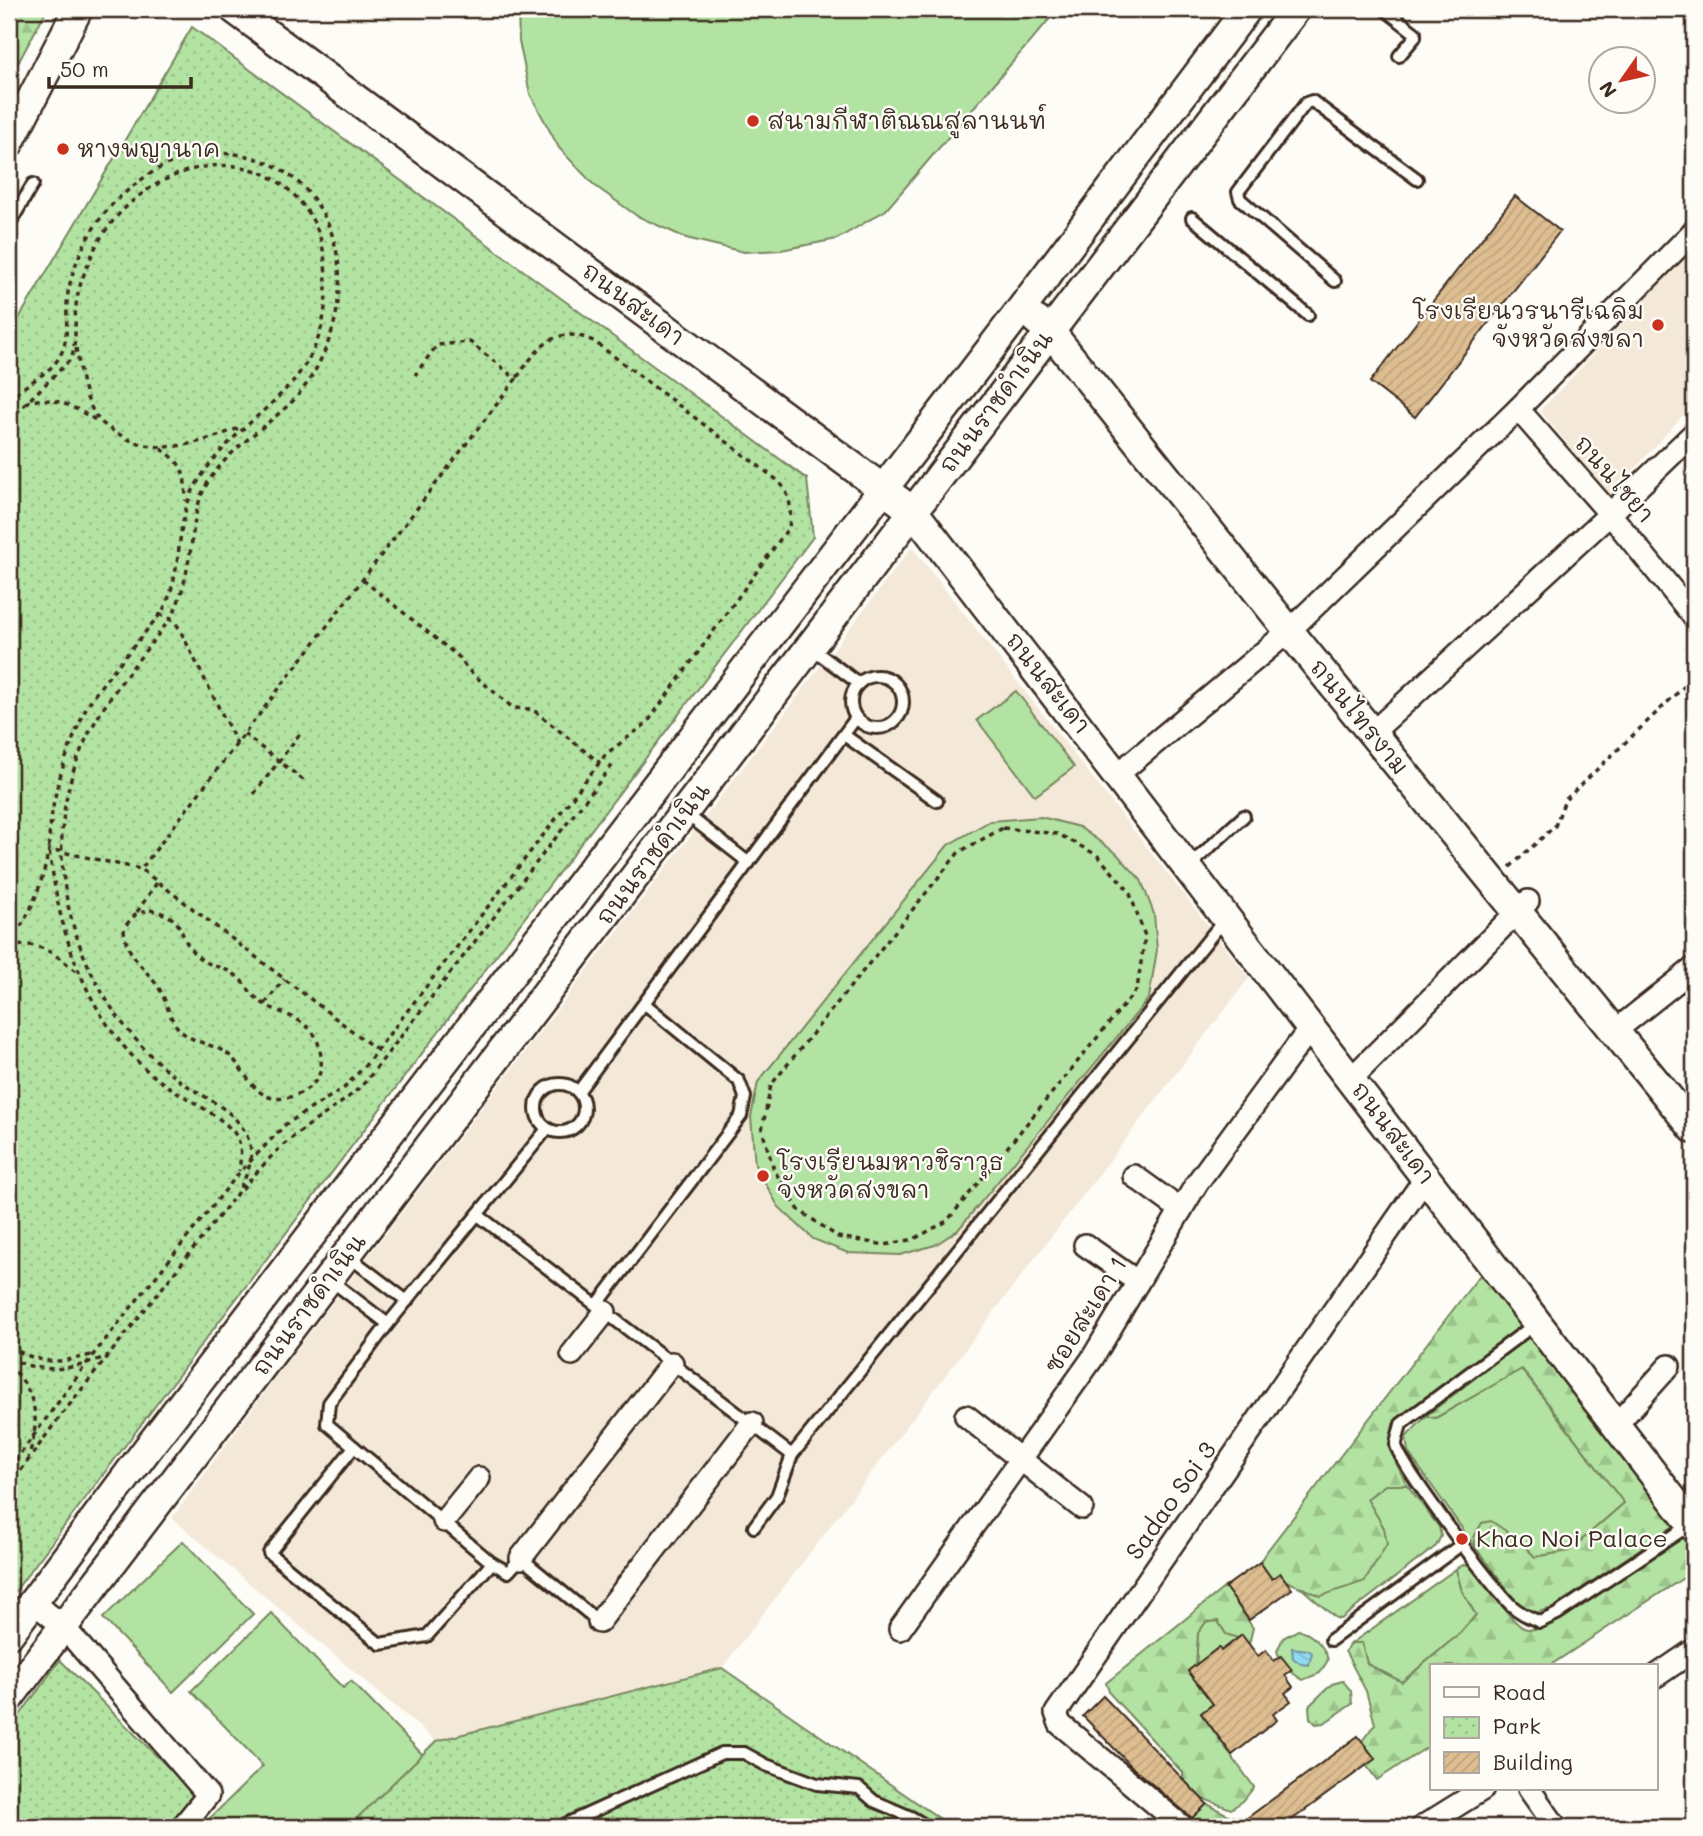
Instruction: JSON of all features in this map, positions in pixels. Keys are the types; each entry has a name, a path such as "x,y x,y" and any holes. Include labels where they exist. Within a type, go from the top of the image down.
{"street":[{"path":"9,143 78,9"},
{"name":"ถนนสะเดา","path":"234,9 914,512 1693,1525"},
{"name":"ถนนราชดำเนิน","path":"9,1634 148,1448 1022,308 1247,9"},
{"name":"ถนนราชดำเนิน","path":"9,1698 1296,9"},
{"path":"1118,774 1289,631 1518,409 1694,231"},
{"name":"ถนนไทรงาม","path":"1022,308 1049,330 1494,882 1523,907 1615,1031 1694,1129"},
{"name":"ถนนไชยา","path":"1518,409 1610,514 1694,617"},
{"path":"1372,733 1694,433"},
{"path":"1351,1079 1523,907"},
{"path":"1615,1031 1694,968"},
{"name":"ซอยสะเดา 1","path":"900,1629 1093,1359 1197,1183 1311,1027"},
{"path":"1133,1176 1181,1210"},
{"name":"Sadao Soi 3","path":"1183,1827 1060,1724 1056,1713 1426,1177"},
{"path":"1085,1245 1138,1282"},
{"path":"572,1354 601,1309"},
{"path":"522,1558 672,1363"},
{"path":"1616,1424 1669,1366"},
{"path":"966,1416 1082,1508"},
{"path":"599,1622 752,1423"},
{"path":"443,1521 479,1478"},
{"path":"33,1602 63,1626 208,1795 182,1827"},
{"path":"1658,1675 1694,1650"},
{"path":"1422,1827 1481,1790"},
{"path":"1530,1790 1556,1827"}],"lane":[{"path":"1384,9 1415,33 1415,37 1399,56"},
{"path":"1335,281 1240,199 1238,192 1306,103 1312,101 1417,179"},
{"path":"9,225 33,184"},
{"path":"1192,218 1308,315"},
{"path":"810,647 858,683"},
{"path":"875,675 885,677 896,684 903,701 902,710 891,724 871,728 856,718 850,699 858,683 875,675"},
{"path":"579,1092 856,718"},
{"path":"844,735 937,801"},
{"path":"685,812 749,863"},
{"path":"1188,867 1244,816"},
{"path":"754,1527 778,1496 792,1455 1227,917"},
{"path":"601,1309 741,1116 745,1097 739,1081 645,1004"},
{"path":"559,1084 579,1092 585,1107 580,1124 563,1133 547,1129 537,1116 536,1106 543,1091 559,1084"},
{"path":"547,1129 388,1324 330,1403 327,1424 492,1563 508,1572 522,1558 599,1622"},
{"path":"478,1214 792,1455"},
{"path":"347,1255 407,1301"},
{"path":"329,1279 388,1324"},
{"path":"1538,1322 1401,1424 1396,1444 1404,1464 1462,1544 1511,1605 1527,1617 1540,1622 1557,1614 1693,1525"},
{"path":"355,1447 269,1553 380,1644 427,1636 492,1563"},
{"path":"1331,1640 1462,1544"},
{"path":"558,1827 722,1754 744,1753 766,1765 817,1784 859,1788 874,1801 928,1827"}],"path":[{"path":"9,401 15,393 46,372 59,358 64,346 68,292 90,234 119,198 154,172 171,163 205,155 232,154 267,162 291,175 308,191 330,225 338,254 338,302 332,332 302,390 286,408 236,448 208,482 200,501 188,566 173,615 113,691 88,732 73,772 60,841 63,887 71,918 97,984 114,1011 145,1050 179,1080 229,1113 242,1125 251,1152 248,1174 233,1200"},
{"path":"9,420 23,403 60,372 71,359 75,346 77,298 94,250 124,207 152,185 183,170 237,166 264,175 288,189 310,216 323,243 325,306 320,335 291,386 218,453 186,502"},
{"path":"9,1469 93,1354 239,1173 286,1124 344,1088 377,1050 606,754 647,723 789,527 792,513 785,488 768,472 595,342 580,335 566,333 544,345 531,358 141,869"},
{"path":"415,375 437,345 470,342 516,379"},
{"path":"75,346 89,403 97,417 110,429"},
{"path":"9,943 31,912 42,882 61,768 88,704 164,607 177,564 186,502 183,471 175,458 159,448 132,442 70,405 39,398 23,403"},
{"path":"159,448 207,441 245,426"},
{"path":"363,580 460,658 467,669 513,708 532,709 600,763"},
{"path":"159,614 175,622 180,628 237,744"},
{"path":"1494,882 1555,826 1565,800 1694,677"},
{"path":"254,794 302,731"},
{"path":"244,734 307,783"},
{"path":"9,1487 111,1354 263,1165 293,1136 355,1093 367,1080 614,763"},
{"path":"1003,828 1058,834 1097,855 1129,891 1145,936 1137,989 947,1221 914,1239 885,1245 838,1237 799,1210 774,1170 762,1130 771,1085 959,852 1003,828"},
{"path":"49,849 141,869 377,1050"},
{"path":"49,849 58,907 80,974 113,1033 132,1056 154,1076 233,1131 242,1149 239,1173"},
{"path":"136,914 150,910 164,912 176,920 196,954 236,975 260,1001 300,1020 314,1034 320,1049 319,1075 299,1094 282,1098 270,1097 257,1089 228,1054 192,1039 180,1030 169,1015 159,988 138,965 124,939 124,927 158,881"},
{"path":"9,949 23,945 41,947 58,956 80,974"},
{"path":"265,1004 284,979"},
{"path":"9,1347 33,1359 60,1363 93,1354"},
{"path":"9,1358 42,1370 59,1370 91,1363 111,1354"},
{"path":"9,1364 26,1387 34,1403 37,1418 34,1440 25,1464"}],"shaded area":[{"name":"โรงเรียนวรนารีเฉลิม จังหวัดสงขลา","path":"1694,248 1694,403 1611,495 1540,411"},
{"name":"โรงเรียนมหาวชิราวุธ จังหวัดสงขลา","path":"912,547 1249,978 722,1668 436,1741 172,1518 277,1375"}],"green space":[{"path":"9,9 47,9 9,80"},
{"name":"สนามกีฬาติณณสูลานนท์","path":"518,9 1058,9 886,210 837,239 781,250 744,252 686,238 637,216 594,185 559,148 530,94 519,41"},
{"path":"192,27 807,479 813,537 9,1599 9,335"},
{"path":"1016,691 1074,767 1035,796 977,720"},
{"path":"1041,817 1079,827 1116,853 1141,880 1154,914 1157,950 1149,998 958,1230 935,1245 900,1255 848,1253 813,1239 778,1206 755,1165 751,1117 758,1082 948,845 990,821"},
{"path":"1486,1267 1529,1320 1393,1424 1389,1448 1407,1485 1385,1485 1367,1499 1384,1528 1387,1544 1365,1581 1321,1596 1286,1581 1280,1573 1272,1579 1260,1562 1264,1555"},
{"path":"1537,1330 1675,1525 1553,1608 1534,1613 1517,1603 1476,1548 1474,1537 1482,1523 1491,1521 1515,1537 1535,1557 1569,1551 1624,1503 1522,1369 1435,1418 1426,1416"},
{"path":"1521,1369 1624,1503 1569,1551 1535,1557 1515,1537 1482,1523 1475,1537 1476,1548 1408,1452 1406,1437 1426,1416 1436,1418"},
{"path":"1385,1485 1407,1485 1439,1527 1441,1536 1436,1546 1341,1619 1336,1618 1300,1587 1321,1596 1384,1528 1367,1499"},
{"path":"1694,1531 1694,1571 1552,1664 1430,1664 1430,1745 1377,1780 1366,1765 1375,1758 1362,1741 1375,1724 1366,1691 1345,1651 1352,1643 1362,1643 1367,1664 1402,1682 1459,1634 1476,1615 1462,1591 1456,1569 1463,1565 1469,1565 1475,1571 1518,1624 1527,1629 1535,1629 1546,1627 1681,1536"},
{"path":"183,1541 253,1614 173,1692 103,1618"},
{"path":"1456,1569 1462,1591 1476,1615 1459,1634 1402,1682 1367,1664 1362,1643 1352,1643"},
{"path":"1225,1587 1253,1628 1249,1644 1245,1646 1238,1638 1226,1634 1218,1621 1206,1622 1198,1633 1196,1665 1188,1671 1213,1704 1201,1714 1254,1787 1243,1801 1231,1809 1201,1798 1183,1779 1183,1773 1110,1694 1106,1683"},
{"path":"271,1613 343,1688 351,1681 423,1755 348,1827 201,1827 263,1766 191,1691"},
{"path":"1218,1621 1226,1634 1238,1638 1221,1651 1218,1648 1196,1665 1198,1633 1206,1622"},
{"path":"1298,1630 1317,1641 1328,1660 1320,1673 1303,1680 1287,1668 1277,1651 1283,1638"},
{"path":"60,1660 200,1799 192,1827 9,1827 9,1730"},
{"path":"722,1668 952,1827 348,1827 436,1741"},
{"path":"1343,1681 1351,1691 1352,1704 1324,1723 1316,1724 1310,1718 1309,1706 1332,1684"},
{"path":"1207,1804 1230,1816 1246,1819 1239,1824 1241,1827 1188,1827 1186,1823"}],"water":[{"path":"1292,1648 1312,1653 1309,1665 1301,1664 1293,1658"}],"building":[{"path":"1515,196 1560,231 1415,417 1370,382"},
{"path":"1260,1562 1272,1579 1280,1573 1292,1589 1249,1620 1225,1587"},
{"path":"1242,1635 1258,1656 1266,1650 1274,1661 1281,1656 1292,1670 1285,1675 1293,1687 1285,1693 1291,1701 1273,1714 1277,1720 1232,1755 1201,1713 1213,1704 1188,1671 1219,1647 1221,1651"},
{"path":"1103,1696 1207,1804 1192,1818 1134,1769 1083,1716"},
{"path":"1358,1736 1375,1759 1282,1827 1235,1827"}],"place":[{"name":"สนามกีฬาติณณสูลานนท์","path":"753,121"},
{"name":"หางพญานาค","path":"63,149"},
{"name":"โรงเรียนวรนารีเฉลิม จังหวัดสงขลา","path":"1658,325"},
{"name":"โรงเรียนมหาวชิราวุธ จังหวัดสงขลา","path":"763,1176"},
{"name":"Khao Noi Palace","path":"1462,1539"}]}
